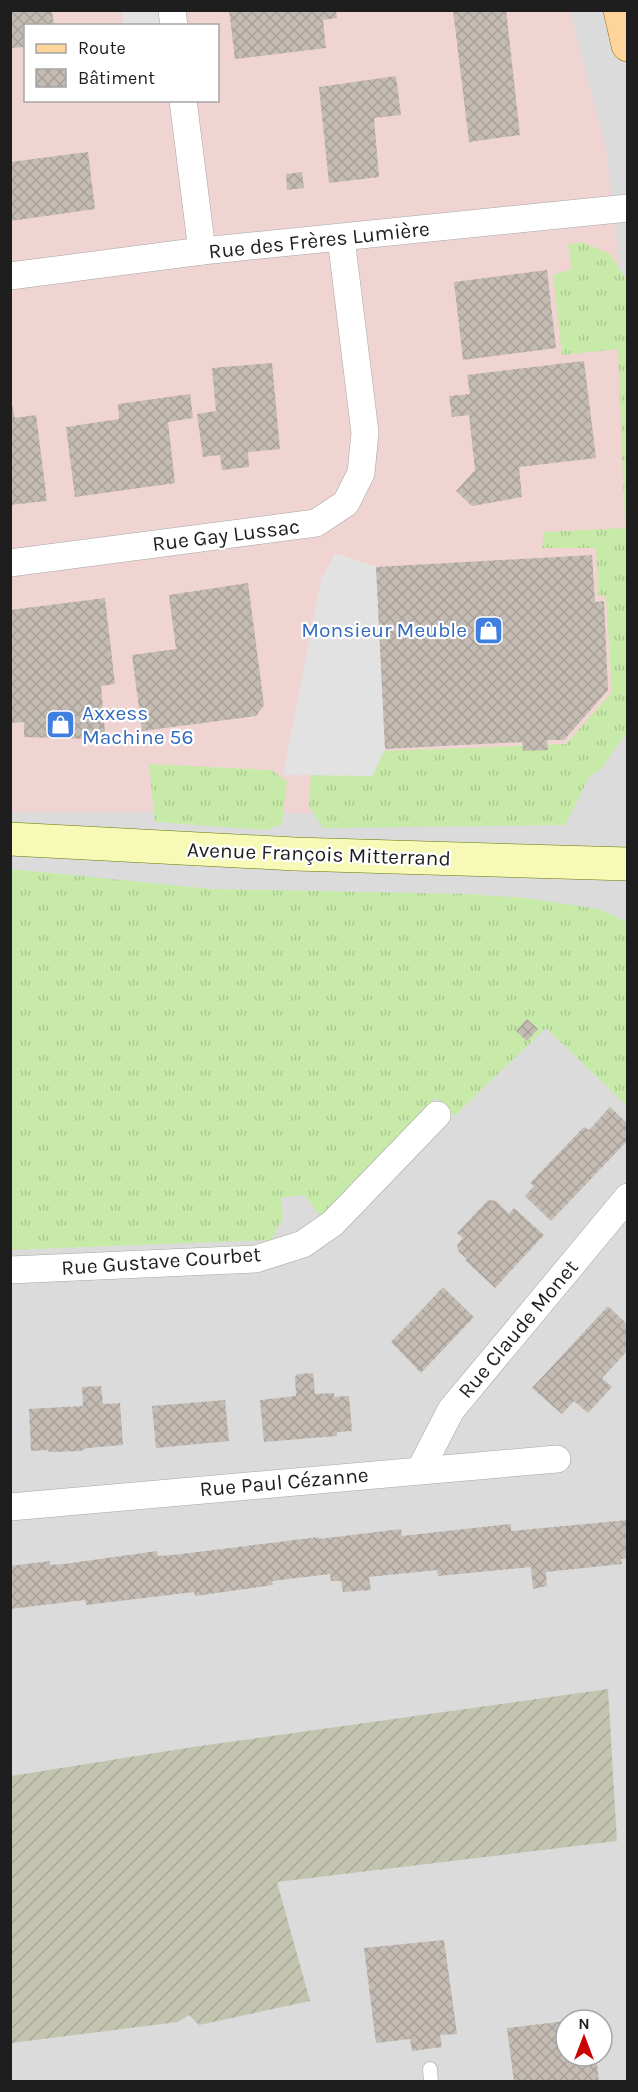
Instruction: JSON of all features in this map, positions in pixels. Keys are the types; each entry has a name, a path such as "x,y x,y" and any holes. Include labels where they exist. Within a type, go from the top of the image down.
{"main road":[{"path":"620,10 627,45"},
{"name":"Avenue François Mitterrand","path":"10,839 295,854 627,864"}],"street":[{"path":"183,102 202,251"},
{"name":"Rue des Frères Lumière","path":"10,276 202,251 627,208"},
{"name":"Rue Gay Lussac","path":"10,563 316,523 346,503 361,473 365,433 341,238"},
{"name":"Rue Gustave Courbet","path":"10,1270 256,1259 303,1244 333,1223 437,1115"},
{"name":"Rue Claude Monet","path":"420,1470 451,1410 627,1197"},
{"name":"Rue Paul Cézanne","path":"10,1507 557,1459"}],"shaded area":[{"path":"11,11 627,11 627,2081 11,2081"},
{"path":"11,11 570,11 606,150 625,311 628,711 557,814 11,812"},
{"path":"122,11 172,11 174,24 123,24"},
{"path":"335,553 376,567 385,749 372,776 283,775 321,580"},
{"path":"608,1689 617,1841 277,1882 310,2001 199,2025 189,2015 178,2022 11,2043 11,1776 193,1747"}],"green space":[{"path":"582,242 610,254 628,283 627,732 601,769 589,777 565,825 323,828 309,807 311,773 373,774 384,751 566,744 612,692 606,596 598,595 596,548 542,548 544,532 625,528 618,349 562,355 553,275 572,269 568,244"},
{"path":"149,764 271,770 287,781 282,824 267,830 155,822"},
{"path":"10,869 211,889 467,894 526,898 599,909 627,922 627,1106 546,1028 454,1116 436,1097 320,1216 304,1195 281,1198 283,1218 271,1240 11,1250"}],"building":[{"path":"10,10 52,10 54,24 24,24 24,47 10,48"},
{"path":"229,10 336,10 337,18 323,20 326,48 235,59"},
{"path":"453,10 506,10 520,135 469,142"},
{"path":"396,76 401,115 374,118 379,177 329,183 319,87"},
{"path":"88,152 95,209 10,221 10,162"},
{"path":"302,172 304,188 287,190 286,174"},
{"path":"547,270 556,348 463,360 454,282"},
{"path":"584,361 596,458 519,467 522,497 472,506 456,491 475,470 469,415 452,417 449,396 470,394 467,375"},
{"path":"272,363 280,449 248,452 249,467 222,470 220,455 203,457 197,414 216,411 212,368"},
{"path":"190,394 193,418 168,422 175,483 75,497 66,427 119,419 118,404"},
{"path":"10,395 15,418 36,415 47,501 10,505"},
{"name":"Monsieur Meuble","path":"592,555 595,602 604,601 608,690 564,740 547,740 548,750 523,751 522,742 385,749 376,567"},
{"path":"248,583 264,705 256,716 142,731 132,655 176,649 169,595"},
{"path":"105,598 115,684 101,686 105,733 89,739 24,737 24,722 10,723 10,610"},
{"path":"527,1019 538,1029 527,1041 516,1031"},
{"path":"610,1107 628,1124 628,1140 551,1221 525,1196 534,1186 530,1183 584,1127 589,1130"},
{"path":"488,1200 496,1201 509,1214 514,1208 544,1235 495,1288 465,1260 467,1259 459,1252 457,1245 463,1238 457,1233"},
{"path":"443,1287 474,1317 421,1373 391,1342"},
{"path":"608,1306 628,1325 626,1344 628,1350 602,1378 612,1387 588,1413 574,1401 562,1414 532,1388"},
{"path":"313,1373 315,1394 334,1393 334,1397 349,1396 352,1431 337,1432 337,1436 264,1442 260,1400 296,1396 295,1376"},
{"path":"101,1386 103,1404 120,1403 123,1445 87,1448 81,1451 31,1451 29,1409 83,1406 82,1387"},
{"path":"225,1400 229,1441 156,1448 152,1406"},
{"path":"628,1520 628,1558 621,1559 622,1564 546,1572 547,1586 533,1589 531,1567 438,1576 437,1570 369,1577 371,1590 343,1592 341,1581 331,1581 330,1574 272,1581 273,1585 195,1596 194,1592 86,1605 85,1600 10,1609 10,1566 50,1561 50,1565 64,1564 157,1551 158,1556 173,1555 401,1529 402,1536 511,1524 511,1531"},
{"path":"444,1940 457,2034 440,2035 442,2047 412,2051 410,2039 376,2043 364,1948"},
{"path":"554,2022 554,2068 597,2068 599,2082 514,2082 507,2028"}],"place":[{"name":"Monsieur Meuble","path":"488,630"},
{"name":"Axxess Machine 56","path":"61,725"}]}
